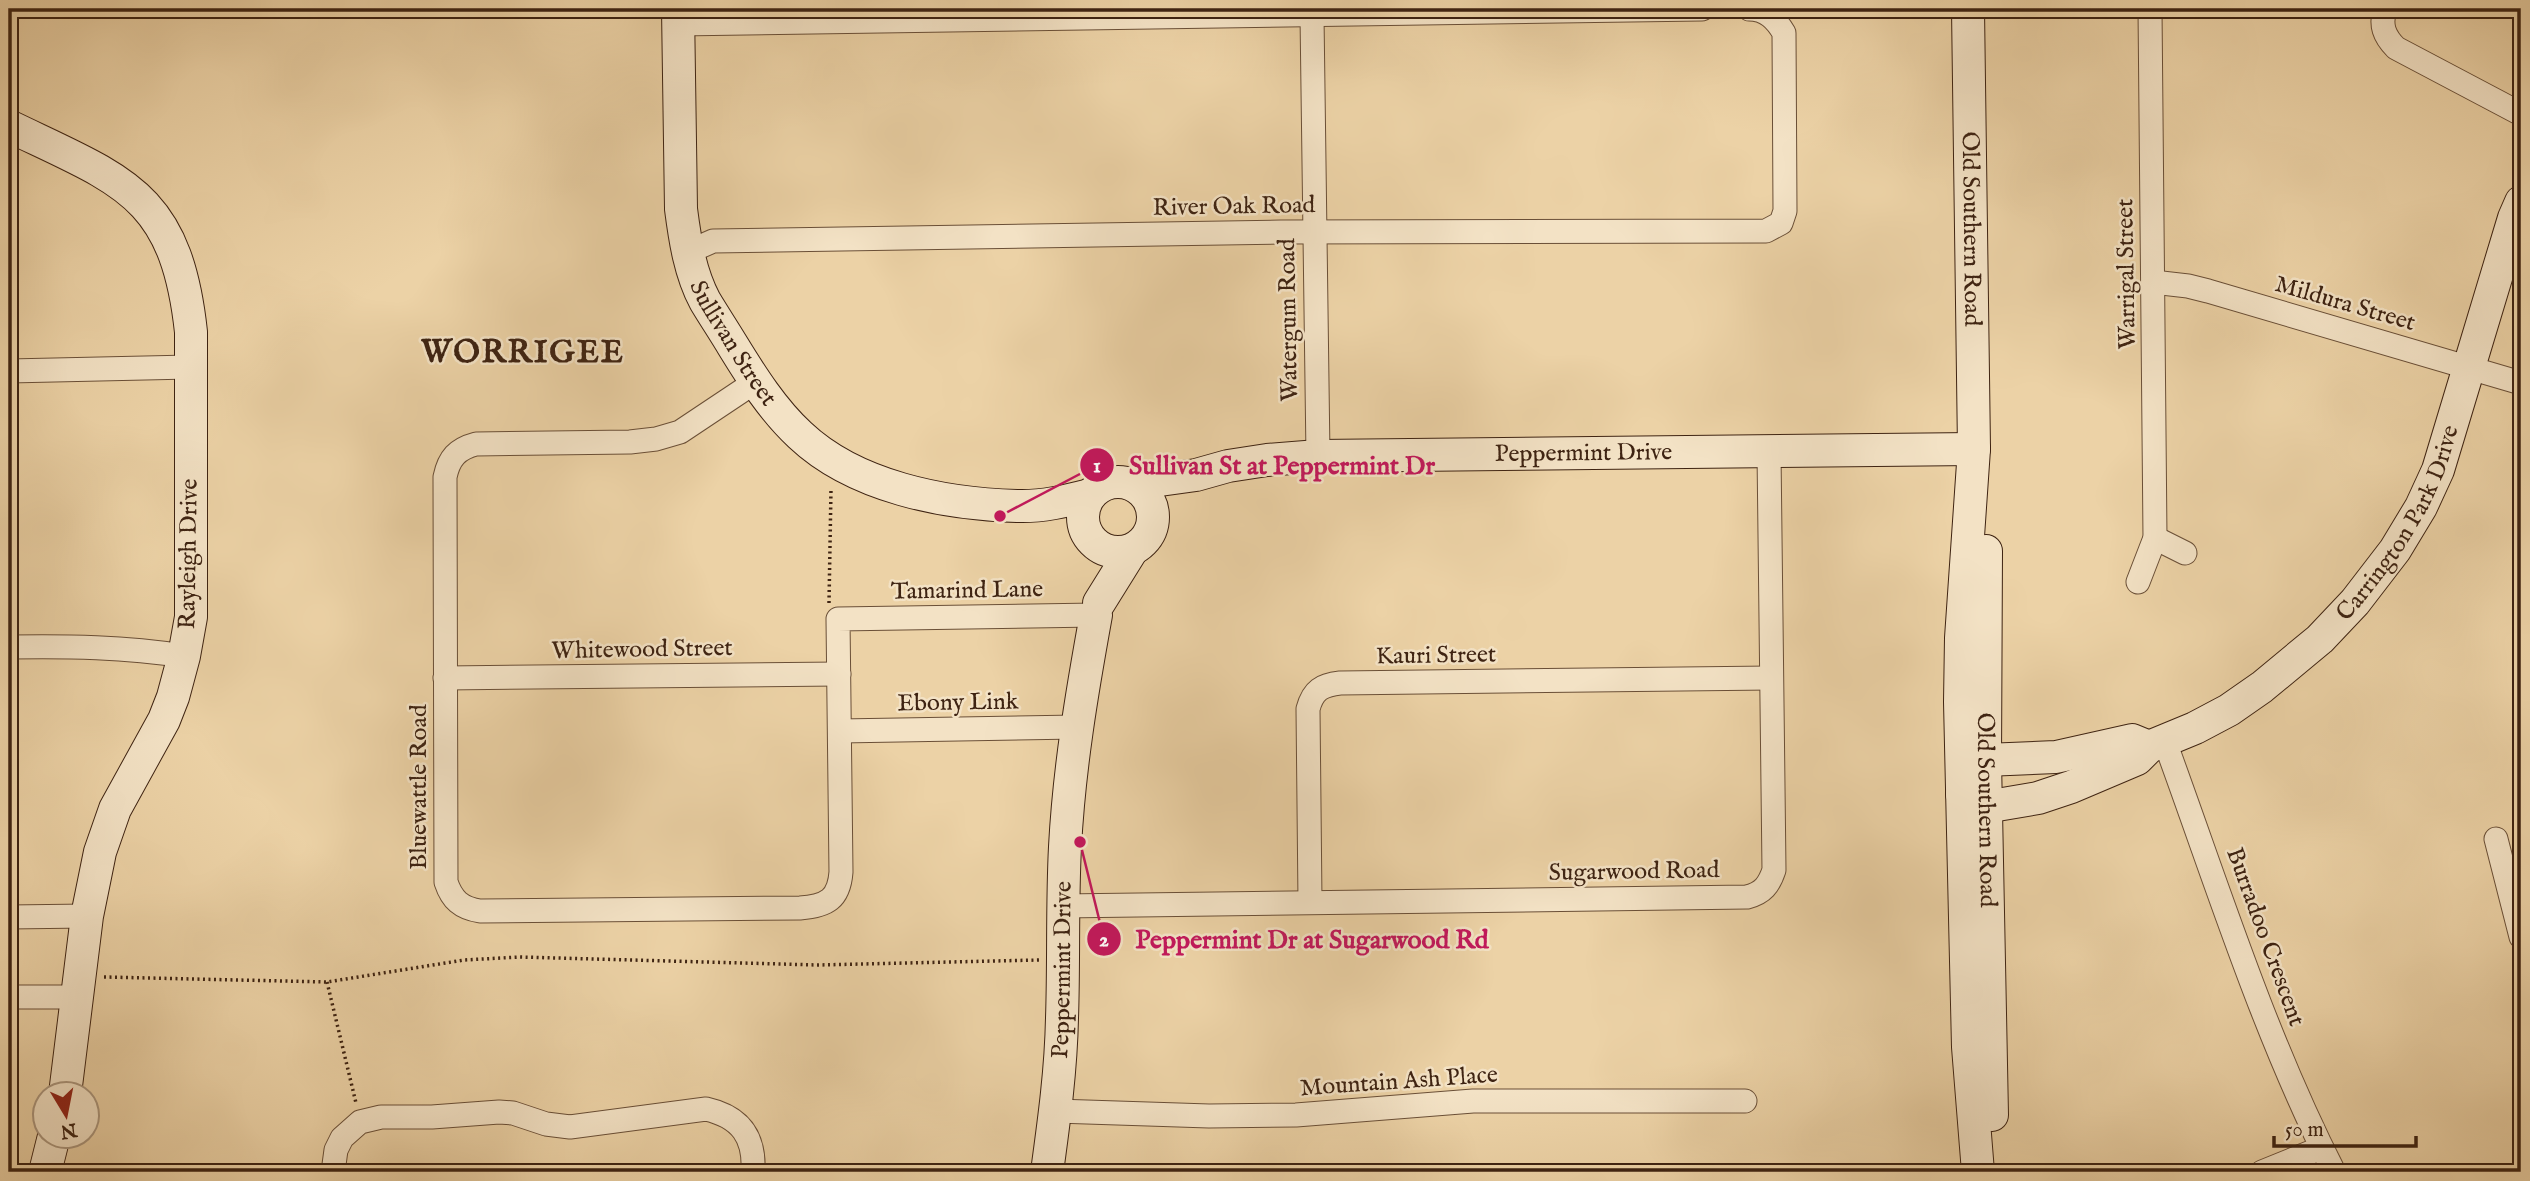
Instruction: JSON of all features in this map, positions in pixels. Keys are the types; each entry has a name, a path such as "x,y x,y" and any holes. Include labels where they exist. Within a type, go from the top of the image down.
{"street":[{"path":"678,17 1312,16 1702,9"},
{"path":"1749,9 1782,14"},
{"name":"Old Southern Road","path":"1968,9 1974,449 1961,638 1993,1100 1989,1172"},
{"name":"Warrigal Street","path":"2138,582 2155,538 2150,9"},
{"path":"2385,9 2383,30 2387,40 2396,48 2521,114"},
{"name":"River Oak Road","path":"688,252 713,241 1313,232 1766,231 1781,223 1785,211 1782,14"},
{"name":"Watergum Road","path":"1312,16 1318,456"},
{"name":"Sullivan Street","path":"678,17 681,209 688,252 705,300 755,382 800,436 861,475 892,488 928,496 1018,506 1056,503 1090,495"},
{"name":"Rayleigh Drive","path":"9,125 103,171 139,197 157,218 174,251 187,298 191,332 191,617 184,656 164,720 115,809 100,852 87,916 67,1080"},
{"name":"Carrington Park Drive","path":"1974,799 2023,802 2071,787 2137,759 2157,745 2229,710 2262,687 2320,639 2355,602 2395,550 2421,507 2438,470 2521,202"},
{"name":"Mildura Street","path":"2153,282 2208,291 2521,383"},
{"path":"9,371 190,367"},
{"name":"Bluewattle Road","path":"755,382 680,432 656,439 630,442 476,444 463,447 453,455 447,465 446,882 450,894 458,904 480,911 800,908 824,904 834,897 840,887 838,619"},
{"name":"Old Southern Road","path":"1974,449 1986,506 1985,760"},
{"name":"Peppermint Drive","path":"1131,484 1196,475 1228,466 1318,456 1974,449"},
{"name":"Sugarwood Road","path":"1062,906 1747,897 1757,894 1770,881 1774,870 1769,452"},
{"path":"1154,521 1149,498 1141,489 1120,481 1098,488 1090,495 1083,513 1089,537 1111,552 1132,550 1147,538 1154,521 1196,475"},
{"name":"Sullivan Street","path":"1018,506 1089,537"},
{"name":"Peppermint Drive","path":"1047,1172 1056,1111 1062,1018 1065,845 1077,727 1098,609 1089,537"},
{"path":"2155,538 2185,553"},
{"name":"Peppermint Drive","path":"1098,609 1132,550"},
{"name":"Tamarind Lane","path":"838,619 1098,609"},
{"path":"9,647 86,646 184,656"},
{"name":"Whitewood Street","path":"445,678 839,674"},
{"name":"Kauri Street","path":"1310,901 1308,709 1311,696 1318,689 1340,683 1771,678"},
{"name":"Ebony Link","path":"840,731 1077,727"},
{"path":"1974,799 1985,760 2056,757 2132,740 2157,745"},
{"name":"Burradoo Crescent","path":"2157,745 2292,1085 2334,1172"},
{"name":"Old Southern Road","path":"1974,799 1968,1047 1978,1172"},
{"path":"2496,839 2521,937"},
{"path":"9,917 87,916"},
{"path":"9,997 78,986"},
{"name":"Mountain Ash Place","path":"1056,1111 1234,1116 1296,1115 1473,1101 1745,1101"},
{"path":"333,1172 336,1150 342,1138 360,1122 380,1117 432,1117 499,1112 513,1113 546,1124 570,1126 706,1109 722,1113 744,1130 752,1146 753,1172"},
{"path":"2263,1172 2321,1148"},
{"path":"45,1172 50,1150"}],"path":[{"path":"78,986 327,982 464,960 520,957 817,965 1062,960"},
{"path":"327,982 360,1122"}],"place":[{"name":"Sullivan St at Peppermint Dr","path":"1000,516"},
{"name":"Peppermint Dr at Sugarwood Rd","path":"1080,842"}],"district":[{"name":"WORRIGEE","path":"523,353"}]}
